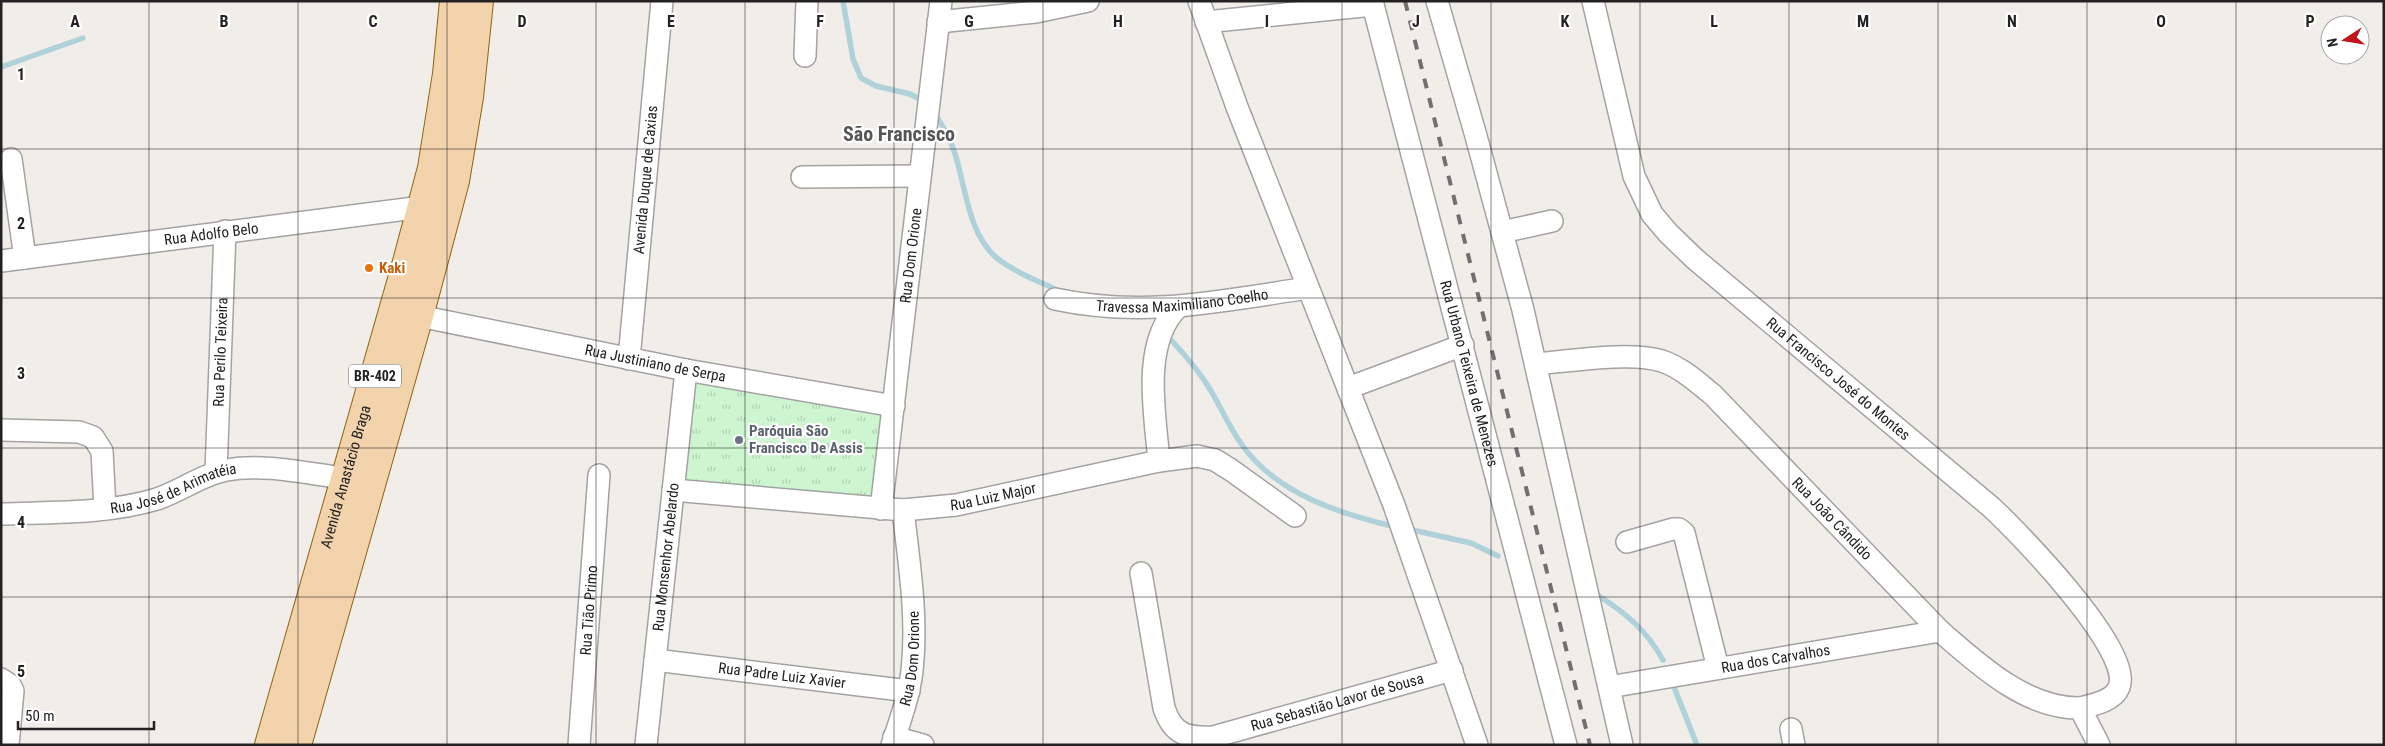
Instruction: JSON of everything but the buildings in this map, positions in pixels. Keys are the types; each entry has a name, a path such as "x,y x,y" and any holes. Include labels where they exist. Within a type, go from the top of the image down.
{"main road":[{"name":"Avenida Anastácio Braga","path":"297,745 419,316 463,142 462,44 454,1"},
{"name":"Avenida Anastácio Braga","path":"270,745 422,207 441,118 462,44 479,1"}],"street":[{"name":"Avenida Duque de Caxias","path":"629,359 662,1"},
{"path":"805,56 807,1"},
{"name":"Rua Dom Orione","path":"881,509 940,1"},
{"path":"938,22 1036,12 1088,1"},
{"path":"1198,1 1308,288 1408,540 1477,745"},
{"path":"1437,1 1502,232 1536,364 1622,745"},
{"name":"Rua Francisco José do Montes","path":"1593,1 1634,176 1652,214 1668,233 1695,259 1991,508 2033,549 2074,597 2108,644 2122,676 2119,688 2112,696 2102,702 2080,708"},
{"path":"1206,22 1372,3"},
{"name":"Rua Urbano Teixeira de Menezes","path":"1372,3 1464,345 1566,745"},
{"path":"11,159 26,258"},
{"path":"802,177 919,176"},
{"name":"Rua Adolfo Belo","path":"1,261 422,207"},
{"path":"1502,232 1552,221"},
{"name":"Rua Perilo Teixeira","path":"216,472 225,231"},
{"name":"Travessa Maximiliano Coelho","path":"1054,299 1084,305 1122,308 1178,307 1308,288"},
{"path":"1159,461 1154,387 1156,351 1162,329 1178,307"},
{"name":"Rua Justiniano de Serpa","path":"419,316 686,370 894,406"},
{"path":"1348,388 1464,345"},
{"name":"Rua João Cândido","path":"1536,364 1632,357 1662,361 1688,374 1713,395 1940,631 1972,658 2027,695 2058,706 2080,708"},
{"name":"Rua Monsenhor Abelardo","path":"646,745 686,370"},
{"path":"1,430 78,432 93,437 102,451 105,509"},
{"name":"Rua Luiz Major","path":"673,490 903,510 956,505 1159,461 1197,456 1215,460 1295,516"},
{"name":"Rua José de Arimatéia","path":"1,514 105,509 156,499 216,472 240,468 256,468 345,478"},
{"name":"Rua Tião Primo","path":"580,745 599,475"},
{"name":"Rua Dom Orione","path":"893,741 909,691 914,652 914,615 903,510"},
{"path":"1627,542 1673,529 1679,529 1684,533 1718,668"},
{"name":"Rua Sebastião Lavor de Sousa","path":"1142,573 1164,708 1171,723 1183,734 1196,738 1213,737 1452,670"},
{"name":"Rua dos Carvalhos","path":"1609,687 1940,631"},
{"name":"Rua Padre Luiz Xavier","path":"655,660 909,691"},
{"path":"6,682 13,699 8,745"},
{"path":"2080,708 2099,745"},
{"path":"893,741 923,745"}],"green space":[{"path":"686,370 894,406 881,509 673,490"}],"waterway":[{"path":"843,1 853,59 861,78 876,86 910,94 923,101"},
{"path":"1,67 83,38"},
{"path":"935,114 946,131 952,146 974,223 988,249 1011,268 1055,289"},
{"path":"1172,341 1204,380 1242,445 1256,462 1273,477 1291,489 1332,508 1353,516 1396,527"},
{"path":"1408,529 1471,543 1498,556"},
{"path":"1599,596 1635,624 1650,640 1663,660"},
{"path":"1672,682 1697,745"}],"railway":[{"path":"1405,1 1590,745"}],"place":[{"name":"Kaki","path":"369,268"},
{"name":"Paróquia São Francisco De Assis","path":"739,440"}],"district":[{"name":"São Francisco","path":"899,134"}]}
